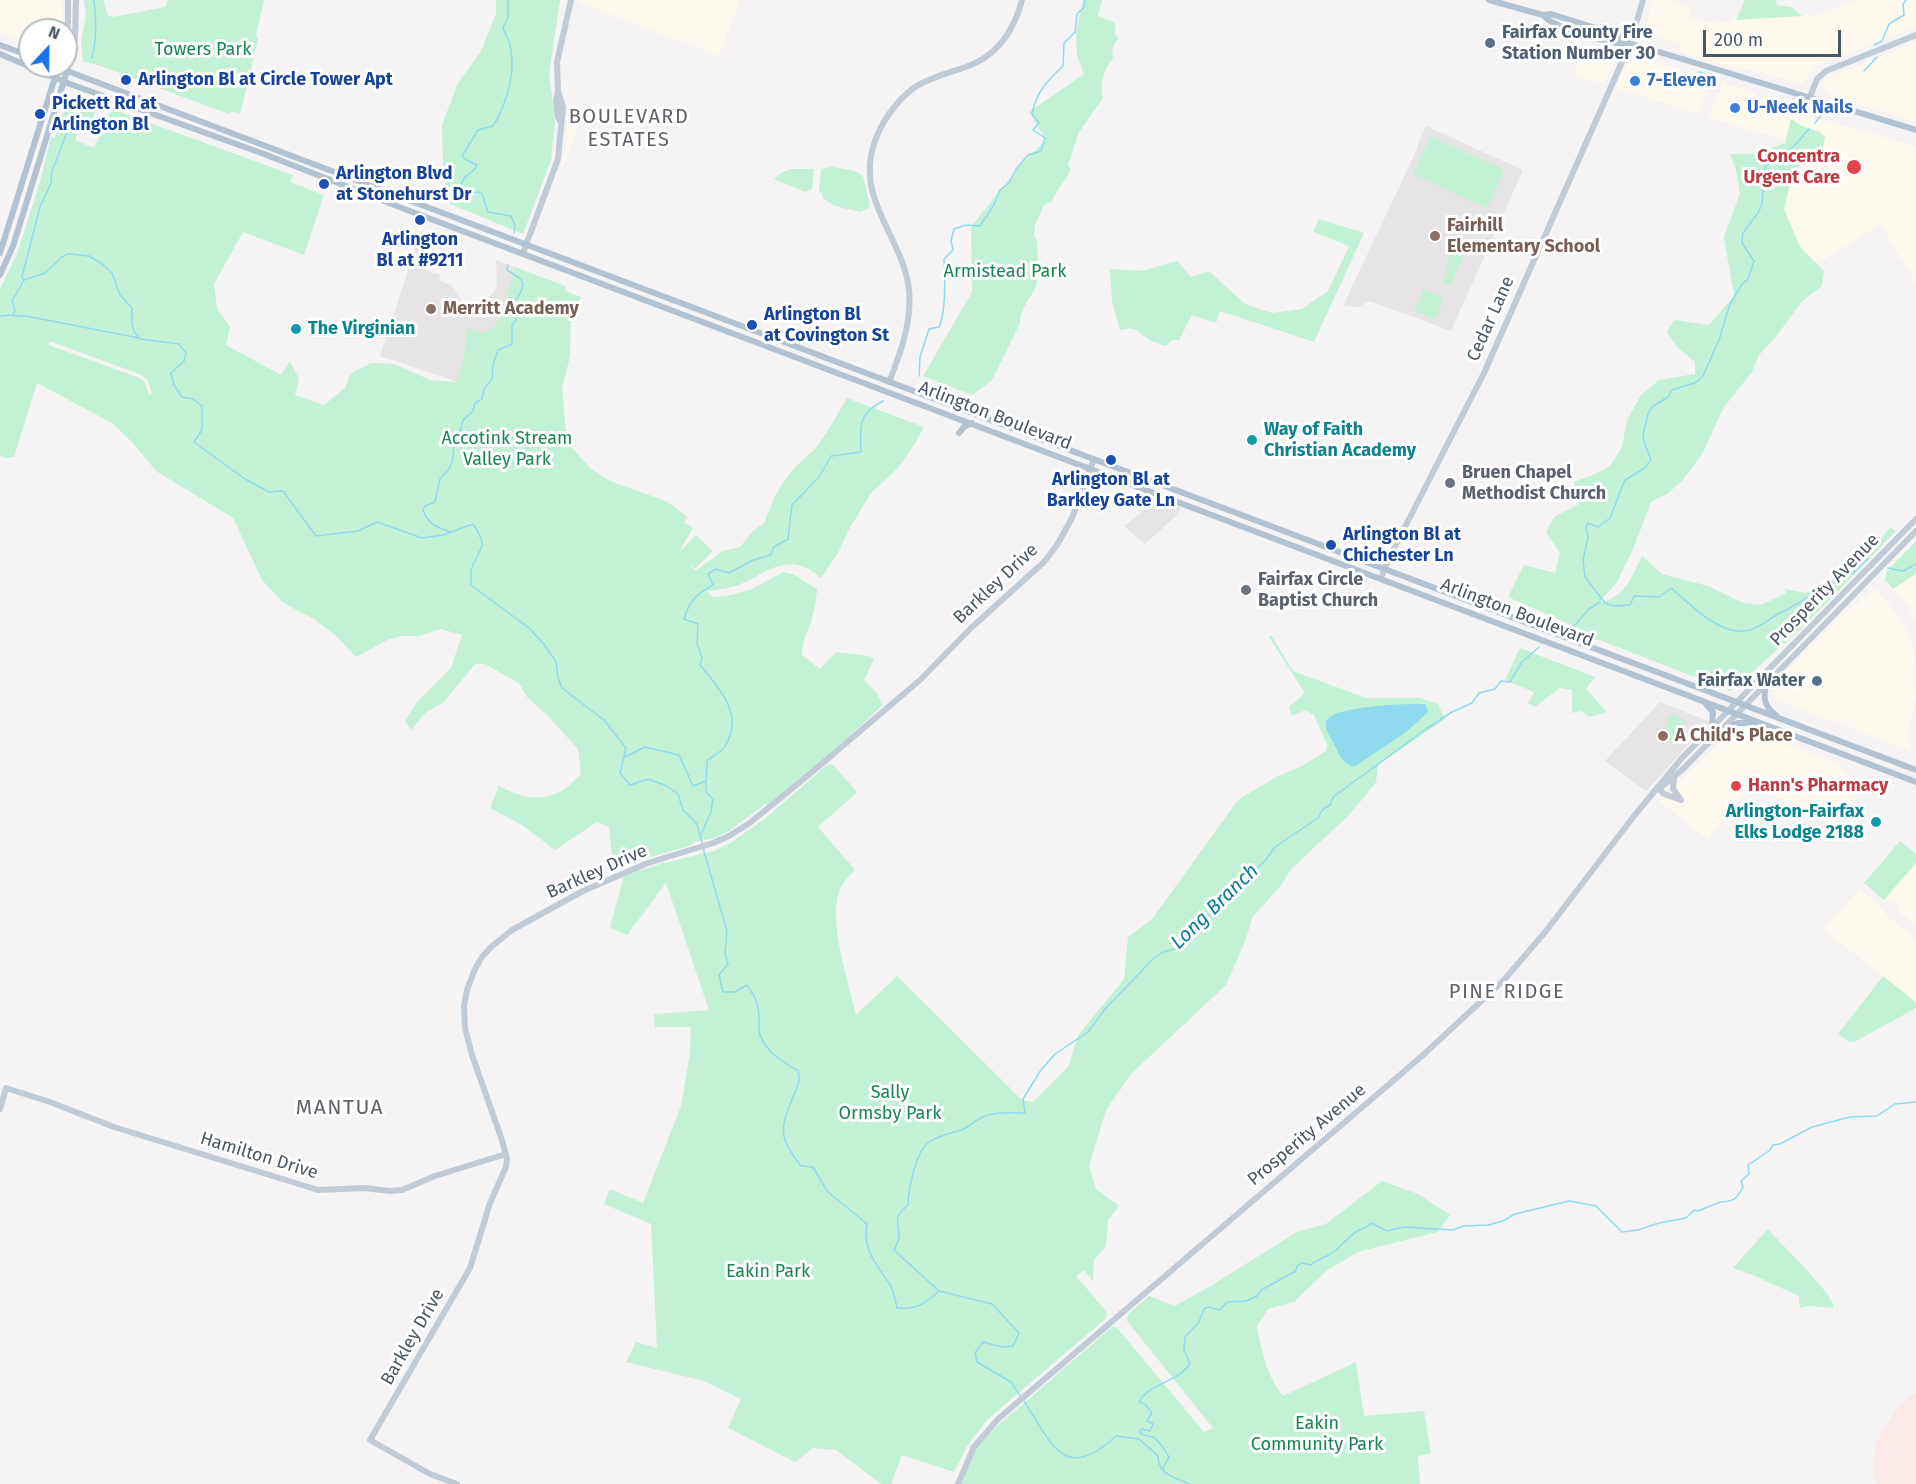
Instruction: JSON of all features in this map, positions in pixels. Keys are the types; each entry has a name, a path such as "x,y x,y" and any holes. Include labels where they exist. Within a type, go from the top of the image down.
{"main road":[{"path":"68,0 68,18"},
{"path":"76,0 76,18"},
{"path":"523,254 554,171 560,147 563,107 558,91 557,62 571,0"},
{"path":"889,382 908,326 909,300 906,272 871,192 869,167 874,144 888,115 915,87 946,73 970,66 994,51 1011,31 1022,0"},
{"path":"1489,0 1543,15 1551,14 1615,34 1630,44 1916,130"},
{"name":"Cedar Lane","path":"1382,578 1484,372 1630,44 1643,0"},
{"path":"1810,97 1817,79 1826,71 1916,35"},
{"path":"0,45 18,52"},
{"name":"Arlington Boulevard","path":"0,54 18,62"},
{"name":"Arlington Boulevard","path":"78,75 1916,770"},
{"path":"0,254 56,78"},
{"name":"Arlington Boulevard","path":"56,78 264,154 1916,782"},
{"path":"0,275 13,246 64,78"},
{"path":"959,433 972,423"},
{"name":"Barkley Drive","path":"457,1484 430,1474 370,1440 470,1268 490,1203 506,1167 506,1154 465,1028 465,997 469,982 479,962 491,947 512,930 583,891 648,863 713,843 751,822 920,680 971,628 1036,571 1064,534 1094,459"},
{"name":"Prosperity Avenue","path":"958,1484 968,1458 981,1437 1014,1405 1397,1078 1486,998 1525,957 1634,816 1712,726 1916,519"},
{"name":"Prosperity Avenue","path":"1658,788 1674,778 1916,531"},
{"path":"1767,683 1764,698 1767,707 1773,714 1792,724"},
{"path":"1697,699 1713,711 1712,726"},
{"path":"1719,732 1738,723 1765,725"},
{"path":"1658,788 1666,795 1681,800 1673,790 1674,778"},
{"name":"Hamilton Drive","path":"0,1109 6,1088 114,1127 318,1190 364,1188 402,1190 435,1176 506,1154"}],"shaded area":[{"path":"0,0 62,0 63,18 18,18 18,40 0,33"},
{"path":"578,0 740,0 719,56 578,2"},
{"path":"1652,0 1669,0 1692,8 1689,17 1711,23 1730,22 1732,17 1818,15 1856,0 1916,0 1916,27 1818,65 1802,85 1761,72 1726,66 1679,51 1680,44 1644,34"},
{"path":"1916,42 1916,122 1828,95 1822,86 1827,77"},
{"path":"1585,47 1613,56 1615,61 1604,84 1573,75"},
{"path":"1631,54 1681,69 1680,74 1706,82 1708,89 1697,114 1616,88"},
{"path":"1723,83 1798,109 1798,113 1916,146 1916,284 1881,224 1812,267 1764,182 1784,140 1708,117"},
{"path":"567,110 583,116 560,175 567,141"},
{"name":"Fairhill Elementary School","path":"1426,126 1523,170 1451,331 1370,301 1357,307 1343,306"},
{"name":"Merritt Academy","path":"421,231 438,237 425,270 440,275 439,280 451,285 471,316 476,318 497,286 496,260 523,270 467,385 380,356"},
{"path":"1152,496 1181,507 1177,515 1145,544 1124,526 1145,509"},
{"path":"1916,538 1916,620 1903,599 1885,580 1884,575 1885,571"},
{"path":"1873,590 1878,591 1899,617 1915,652 1916,700 1907,732 1912,752 1777,700 1772,694 1775,684 1838,619"},
{"name":"A Child's Place","path":"1660,702 1710,722 1646,791 1605,761"},
{"path":"1740,727 1842,765 1840,770 1843,773 1868,783 1831,825 1781,805 1782,800 1749,788 1708,840 1659,801 1731,731"},
{"path":"1916,863 1916,926 1899,912 1896,902 1884,900"},
{"path":"1860,888 1883,908 1886,915 1916,939 1916,1002 1823,930"},
{"path":"1916,1393 1916,1484 1883,1484 1874,1481 1876,1443 1896,1409"}],"green space":[{"name":"Towers Park","path":"84,0 103,0 108,15 113,17 165,7 168,0 264,0 256,35 258,40 240,114 232,111 229,114 151,85 149,76 142,81 83,62 81,42 86,15"},
{"path":"496,0 560,0 549,74 555,119 551,160 523,234 450,204 443,171 442,125 458,83 481,51 496,14"},
{"name":"Armistead Park","path":"1083,0 1102,0 1098,16 1114,22 1116,30 1114,33 1119,38 1113,47 1113,58 1103,77 1103,98 1079,132 1068,165 1071,170 1052,201 1044,205 1035,225 1038,270 1043,274 1038,278 1020,323 992,380 972,395 923,376 972,292 971,227 1021,164 1046,140 1029,112 1084,74 1077,55 1076,33"},
{"path":"1745,0 1776,0 1777,5 1791,7 1802,16 1736,20"},
{"name":"Accotink Stream Valley Park","path":"76,95 99,102 91,123 78,132 75,140 94,148 112,109 293,175 290,182 324,195 304,255 243,232 214,284 217,308 230,327 226,345 281,375 290,361 299,379 295,395 324,405 345,388 351,373 371,363 395,364 430,380 456,382 464,359 467,328 486,332 497,322 502,313 515,267 565,286 566,291 581,297 571,313 570,356 562,389 567,442 590,468 610,481 665,501 688,517 684,522 693,528 679,552 696,535 713,551 695,569 689,564 695,571 723,551 740,547 753,531 764,523 784,481 796,466 815,449 847,398 924,427 898,468 871,493 839,551 821,578 799,565 789,564 770,569 739,585 707,591 712,597 732,595 752,589 783,572 793,574 817,589 802,655 820,669 836,652 869,656 874,659 864,680 876,692 883,705 830,754 768,805 765,804 729,831 715,838 694,842 689,846 613,868 609,827 597,822 555,850 522,825 490,808 499,786 522,795 543,797 552,795 571,784 581,774 578,749 526,696 519,683 485,664 475,664 444,702 425,713 411,730 405,721 417,702 451,668 462,635 441,629 419,636 403,636 389,639 356,657 336,636 314,619 282,602 262,580 233,518 156,471 133,443 112,423 37,383 14,457 0,456 0,289 17,254 40,182 51,137 55,138 62,116","holes":["49,341 142,375 147,380 152,393 149,395 145,382 137,377 49,345"]},
{"path":"1791,119 1802,126 1820,132 1825,137 1823,147 1801,162 1791,180 1784,209 1800,247 1824,271 1822,286 1802,301 1775,338 1759,355 1752,372 1724,407 1702,454 1682,481 1668,493 1651,502 1633,549 1616,584 1598,603 1615,597 1621,592 1642,556 1662,574 1708,586 1743,603 1761,605 1786,593 1785,589 1806,593 1848,571 1871,537 1881,539 1890,527 1896,531 1804,626 1731,691 1602,641 1578,635 1580,629 1508,597 1524,565 1555,573 1560,553 1546,532 1554,517 1579,504 1574,482 1610,466 1622,447 1627,420 1641,395 1659,380 1695,374 1695,362 1678,348 1667,332 1674,320 1709,325 1734,296 1724,237 1740,194 1736,169 1730,154 1757,154 1785,143"},
{"path":"1431,136 1504,170 1487,208 1413,174"},
{"path":"832,167 855,171 863,176 870,207 860,212 835,206 823,198 822,193 819,192 821,169"},
{"path":"791,169 814,169 812,189 805,192 774,179"},
{"path":"1319,219 1364,233 1314,342 1220,311 1216,323 1192,315 1179,340 1172,340 1166,346 1151,341 1130,328 1120,330 1112,302 1110,269 1142,271 1177,261 1191,277 1209,271 1245,304 1272,313 1302,309 1328,291 1349,246 1313,232"},
{"path":"1457,246 1466,251 1450,285 1443,282 1449,258"},
{"path":"1424,289 1444,298 1435,320 1414,311"},
{"path":"1916,541 1916,574 1893,589 1885,580 1886,572"},
{"path":"1271,635 1293,671 1366,698 1420,698 1438,704 1445,719 1378,765 1376,782 1366,795 1346,818 1291,869 1280,887 1253,916 1244,944 1226,985 1132,1073 1106,1110 1089,1166 1096,1189 1119,1206 1108,1220 1106,1246 1094,1260 1093,1281 1084,1270 1076,1276 1105,1310 1107,1315 1104,1320 988,1419 967,1446 954,1472 902,1455 891,1484 881,1484 836,1450 813,1448 795,1462 728,1428 741,1399 704,1381 626,1362 636,1342 657,1348 651,1224 604,1204 610,1189 643,1203 681,1106 690,1053 691,1027 655,1027 654,1014 709,1010 666,883 627,935 610,927 624,876 660,864 714,851 732,842 767,817 827,765 832,764 857,792 818,827 855,870 839,892 836,920 841,953 856,1015 897,976 1022,1100 1033,1102 1068,1067 1079,1034 1124,979 1128,937 1152,919 1238,800 1326,751 1327,745 1314,715 1305,710 1292,716 1289,707 1305,693 1269,637"},
{"path":"1520,648 1595,677 1586,689 1607,712 1589,717 1581,711 1572,713 1572,690 1560,688 1535,707 1528,703 1534,692 1505,680"},
{"path":"1672,713 1685,721 1681,728 1683,733 1674,745 1665,739 1665,728 1669,721 1667,720"},
{"path":"1900,841 1916,854 1916,863 1884,900 1864,883"},
{"path":"1883,976 1916,1002 1916,1008 1856,1041 1849,1042 1838,1034"},
{"name":"Eakin Community Park","path":"1382,1181 1418,1194 1450,1215 1438,1232 1358,1252 1326,1271 1294,1302 1268,1309 1257,1326 1269,1371 1283,1396 1356,1362 1364,1416 1424,1411 1431,1453 1418,1456 1420,1484 961,1484 978,1446 994,1429 1113,1326 1118,1329 1204,1432 1213,1428 1127,1321 1128,1314 1149,1296 1175,1306 1297,1232 1326,1224"},
{"path":"1768,1229 1816,1280 1834,1308 1808,1306 1800,1308 1799,1296 1733,1268"}],"water":[{"path":"1425,704 1428,712 1405,733 1357,765 1352,766 1343,761 1327,730 1327,720 1341,712 1367,707"}],"waterway":[{"path":"92,58 96,29 94,0"},
{"path":"508,0 508,17 503,28 511,52 510,85 503,107 493,126 478,130 462,156 477,165 466,176 460,190 465,193 479,192 482,194 488,212 511,216 515,226 514,233"},
{"path":"919,376 920,357 929,329 939,327 943,312 944,259 953,250 951,241 954,229 966,225 980,226 995,203 1000,190 1009,183 1016,169 1028,155 1041,151 1045,138 1033,130 1039,123 1032,114 1036,99 1043,87 1063,66 1064,43 1075,32 1077,14 1084,7 1085,0"},
{"name":"Long Branch","path":"1874,45 1882,41 1889,24 1904,15 1903,4 1906,0"},
{"name":"Long Branch","path":"1864,71 1877,57"},
{"path":"1700,72 1713,77"},
{"name":"Long Branch","path":"1815,123 1824,112"},
{"path":"24,280 22,277 40,207 51,183 52,171 70,125"},
{"name":"Long Branch","path":"1809,129 1794,146 1765,167 1762,204 1743,233 1742,243 1754,261 1748,279 1742,284 1730,304 1719,340 1703,376 1697,382 1672,390 1668,397 1652,407 1648,414 1643,435 1651,459 1645,468 1625,480 1610,518 1598,527 1588,523 1586,527 1588,537 1583,560 1585,577 1605,603 1614,606 1630,605 1634,596 1659,597 1671,588 1714,623 1731,630 1747,631 1850,575 1868,559"},
{"path":"0,316 13,315 15,310 12,301 24,280 45,273 68,254 89,256 112,273 120,295 132,308 132,325 140,339 179,344 186,353 184,361 171,373 174,385 182,397 193,399 202,406 202,430 194,442 245,479 269,492 283,491 316,536 358,531 377,522 422,538 443,535 473,524 482,545 472,567 471,585 529,628 543,643 556,662 562,688 604,720 626,748 620,773 630,785 648,779 667,786 678,794 683,810 697,824 702,843"},
{"path":"450,532 430,522 423,510 425,506 435,502 440,479 449,469 453,459 454,441 460,432 463,420 473,411 475,403 482,399 484,389 492,379 493,365 498,350 512,344 512,325 517,314 508,303 518,297 523,285 521,279 507,270 508,265"},
{"path":"14,316 26,316 139,338"},
{"path":"625,757 645,747 679,755 693,786 706,781 707,761 724,748 730,735 731,713 722,693 700,665 702,658 697,644 698,624 684,619 688,607 698,595 713,585 708,574 716,569 729,573 753,560 771,555 774,547 788,539 792,505 819,477 831,456 861,452 862,422 869,411 883,401"},
{"path":"1888,568 1903,571 1916,564"},
{"path":"1569,632 1600,600"},
{"name":"Long Branch","path":"939,1291 894,1250 899,1238 898,1216 908,1205 909,1190 916,1163 928,1143 990,1115 1025,1113 1023,1099 1041,1070 1055,1054 1088,1032 1106,1008 1154,958 1163,952 1175,949 1189,939 1195,926 1234,895 1246,878 1265,861 1275,847 1318,818 1322,810 1330,805 1333,797 1426,729 1452,712 1472,703 1479,693 1495,689 1501,681 1510,682 1522,662 1539,647"},
{"path":"701,835 711,812 713,799 706,792 706,782"},
{"path":"703,848 727,931 725,953 728,964 719,975 723,992 735,992 747,985 757,1004 760,1035 766,1047 798,1071 798,1084 788,1108 783,1133 789,1148 801,1166 813,1167 827,1191 867,1224 869,1250 891,1287 897,1308 920,1305 939,1291 992,1304 1019,1333 1013,1346 1002,1347 983,1342 975,1353 977,1362 1011,1382 1021,1397"},
{"path":"1162,1470 1169,1457 1156,1439 1139,1432 1142,1429 1150,1431 1153,1424 1147,1421 1152,1413 1145,1404 1139,1402 1150,1391 1178,1375 1190,1364 1184,1350 1185,1337 1199,1322 1204,1309 1208,1307 1220,1310 1227,1302 1246,1301 1257,1296 1261,1290 1296,1271 1297,1266 1302,1263 1311,1265 1330,1254 1353,1234 1371,1223 1387,1231 1404,1227 1453,1230 1464,1226 1488,1225 1503,1221 1515,1214 1569,1201 1596,1206 1622,1232 1638,1230 1686,1218 1694,1210 1698,1211 1734,1199 1743,1187 1741,1181 1749,1174 1748,1165 1769,1151 1773,1145 1780,1144 1812,1127 1850,1117 1877,1116 1895,1104 1916,1102"},
{"path":"1024,1401 1052,1444 1061,1453 1071,1457 1084,1457 1098,1450 1116,1436 1139,1439 1158,1456 1164,1471 1189,1484"}],"place":[{"name":"Fairfax County Fire Station Number 30","path":"1490,43"},
{"name":"Arlington Bl at Circle Tower Apt","path":"126,80"},
{"name":"7-Eleven","path":"1635,81"},
{"name":"U-Neek Nails","path":"1735,108"},
{"name":"Pickett Rd at Arlington Bl","path":"40,114"},
{"name":"Concentra Urgent Care","path":"1854,167"},
{"name":"Arlington Blvd at Stonehurst Dr","path":"324,184"},
{"name":"Arlington Bl at #9211","path":"420,220"},
{"name":"Fairhill Elementary School","path":"1435,236"},
{"name":"Merritt Academy","path":"431,309"},
{"name":"Arlington Bl at Covington St","path":"752,325"},
{"name":"The Virginian","path":"296,329"},
{"name":"Way of Faith Christian Academy","path":"1252,440"},
{"name":"Arlington Bl at Barkley Gate Ln","path":"1111,460"},
{"name":"Bruen Chapel Methodist Church","path":"1450,483"},
{"name":"Arlington Bl at Chichester Ln","path":"1331,545"},
{"name":"Fairfax Circle Baptist Church","path":"1246,590"},
{"name":"Fairfax Water","path":"1817,681"},
{"name":"A Child's Place","path":"1663,736"},
{"name":"Hann's Pharmacy","path":"1736,786"},
{"name":"Arlington-Fairfax Elks Lodge 2188","path":"1876,822"}],"district":[{"name":"BOULEVARD ESTATES","path":"629,128"},
{"name":"PINE RIDGE","path":"1507,992"},
{"name":"MANTUA","path":"340,1108"}],"park label":[{"name":"Sally Ormsby Park","path":"890,1103"},
{"name":"Eakin Park","path":"768,1272"}]}
